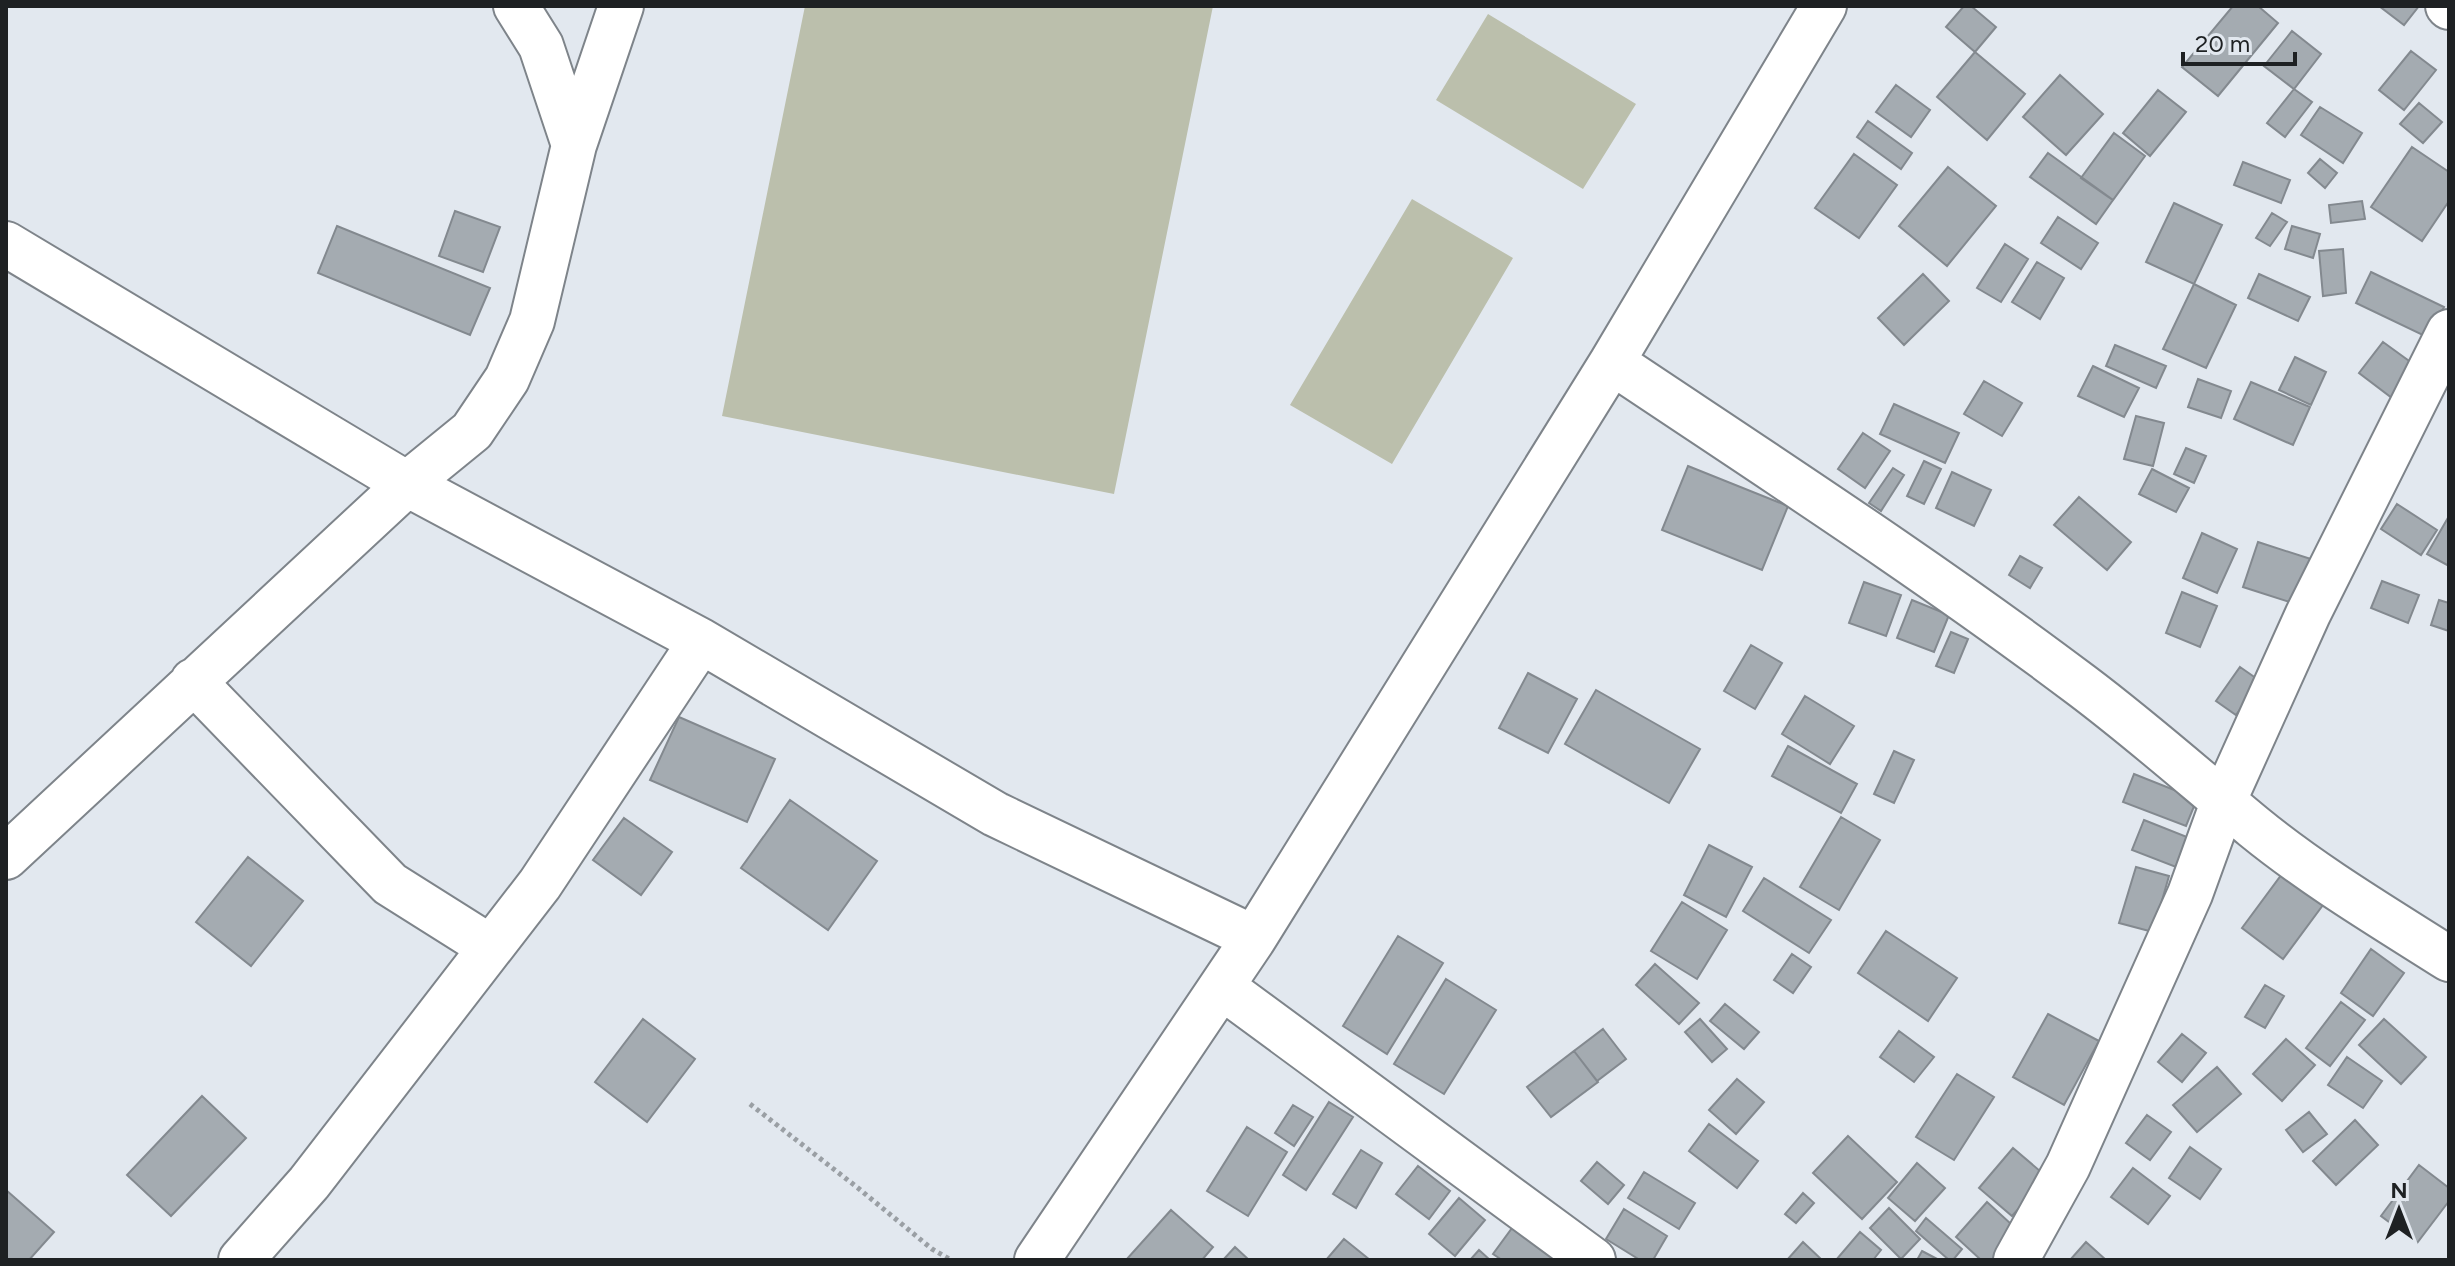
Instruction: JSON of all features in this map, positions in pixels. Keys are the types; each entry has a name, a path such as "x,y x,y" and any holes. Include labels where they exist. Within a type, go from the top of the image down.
{"street":[{"path":"516,6 541,46 574,145"},
{"path":"6,857 407,484 472,431 507,379 532,321 574,145 621,6"},
{"path":"1037,1260 1254,938 1612,362 1824,6"},
{"path":"6,244 407,484 701,641 995,814 1254,938"},
{"path":"2016,1260 2068,1166 2190,894 2224,800 2358,510 2449,332"},
{"path":"1612,362 2078,683 2301,862 2449,959"},
{"path":"241,1260 309,1183 540,884 701,641"},
{"path":"193,681 390,884 490,947"},
{"path":"1222,987 1593,1260"}],"path":[{"path":"750,1104 932,1249 951,1260"}],"green space":[{"path":"805,6 1213,6 1114,494 722,416"},
{"path":"1488,14 1636,104 1583,189 1436,100"},
{"path":"1412,199 1513,258 1392,464 1290,405"}],"building":[{"path":"1964,6 1971,6 1996,27 1975,52 1946,27"},
{"path":"2233,6 2258,6 2278,23 2218,96 2182,67"},
{"path":"2379,6 2419,6 2404,25"},
{"path":"2292,31 2321,54 2294,89 2264,66"},
{"path":"2411,51 2436,70 2404,110 2379,90"},
{"path":"1975,52 2025,94 1987,140 1937,97"},
{"path":"2060,75 2103,114 2066,155 2023,117"},
{"path":"1896,85 1930,110 1911,137 1876,112"},
{"path":"2294,89 2312,102 2285,137 2267,123"},
{"path":"2158,90 2186,112 2150,156 2123,133"},
{"path":"2419,103 2442,122 2423,143 2400,124"},
{"path":"2320,107 2362,133 2343,163 2301,135"},
{"path":"1868,121 1912,153 1901,169 1857,137"},
{"path":"2114,133 2145,156 2113,200 2081,178"},
{"path":"2412,147 2449,172 2449,201 2422,241 2371,207"},
{"path":"2048,153 2113,200 2096,224 2030,177"},
{"path":"1854,154 1897,185 1859,238 1815,208"},
{"path":"2320,159 2337,173 2325,188 2308,173"},
{"path":"2243,162 2290,180 2281,203 2234,185"},
{"path":"1948,167 1996,206 1947,266 1899,226"},
{"path":"2362,201 2365,219 2331,223 2329,205"},
{"path":"2174,203 2222,225 2194,284 2146,262"},
{"path":"455,211 500,227 483,272 439,256"},
{"path":"2272,213 2287,222 2270,246 2256,238"},
{"path":"2058,217 2098,243 2081,269 2041,243"},
{"path":"337,226 490,288 470,335 318,273"},
{"path":"2292,226 2320,234 2313,258 2285,249"},
{"path":"2005,244 2028,259 2001,302 1977,288"},
{"path":"2343,249 2346,293 2323,296 2319,251"},
{"path":"2037,262 2064,278 2040,319 2012,302"},
{"path":"2371,272 2444,307 2429,338 2356,303"},
{"path":"1923,274 1949,301 1904,345 1878,318"},
{"path":"2259,274 2310,297 2298,321 2248,298"},
{"path":"2194,284 2236,305 2206,368 2163,349"},
{"path":"2383,342 2416,366 2392,398 2359,373"},
{"path":"2115,345 2166,366 2156,388 2106,366"},
{"path":"2295,357 2326,372 2311,405 2279,390"},
{"path":"2093,366 2139,388 2124,417 2078,396"},
{"path":"2198,379 2231,391 2221,418 2188,407"},
{"path":"1984,381 2022,403 2002,436 1964,414"},
{"path":"2251,382 2310,407 2293,445 2234,419"},
{"path":"1894,404 1959,433 1945,463 1880,434"},
{"path":"2136,416 2164,423 2153,466 2124,459"},
{"path":"1863,433 1890,451 1865,488 1838,469"},
{"path":"2186,448 2206,456 2194,483 2174,474"},
{"path":"1924,461 1941,469 1924,504 1907,496"},
{"path":"1688,466 1788,506 1762,570 1662,530"},
{"path":"1893,468 1904,475 1881,511 1869,503"},
{"path":"2152,469 2189,488 2176,512 2139,494"},
{"path":"1952,472 1991,490 1974,526 1936,508"},
{"path":"2079,497 2131,542 2107,570 2054,525"},
{"path":"2397,504 2437,530 2421,555 2381,529"},
{"path":"2449,516 2449,566 2427,554"},
{"path":"2202,533 2237,549 2217,593 2183,578"},
{"path":"2258,542 2320,562 2305,607 2243,587"},
{"path":"2020,556 2042,568 2030,588 2009,575"},
{"path":"2382,581 2419,595 2408,623 2371,608"},
{"path":"1864,582 1901,595 1886,636 1849,623"},
{"path":"2182,592 2217,606 2200,647 2166,633"},
{"path":"1912,600 1949,615 1934,652 1897,638"},
{"path":"2439,600 2449,603 2449,631 2431,625"},
{"path":"1951,632 1968,639 1954,673 1936,666"},
{"path":"1751,645 1782,663 1755,709 1724,691"},
{"path":"2240,667 2260,681 2236,715 2216,701"},
{"path":"1528,673 1577,699 1548,753 1499,728"},
{"path":"1596,690 1700,749 1669,803 1565,744"},
{"path":"1805,696 1854,726 1830,764 1782,734"},
{"path":"679,717 775,759 747,822 650,780"},
{"path":"1788,746 1857,784 1841,813 1772,776"},
{"path":"1894,751 1914,760 1894,803 1874,794"},
{"path":"2134,774 2197,799 2186,826 2123,802"},
{"path":"790,800 877,861 828,930 741,868"},
{"path":"1841,817 1880,840 1839,910 1800,887"},
{"path":"624,818 672,852 641,895 593,860"},
{"path":"2144,820 2187,837 2176,867 2132,850"},
{"path":"1709,845 1752,867 1726,917 1684,895"},
{"path":"248,857 303,901 251,966 196,922"},
{"path":"2136,867 2169,876 2153,932 2119,923"},
{"path":"2282,874 2323,905 2283,959 2242,928"},
{"path":"1764,878 1831,920 1809,953 1743,911"},
{"path":"1682,902 1727,930 1697,979 1651,951"},
{"path":"1886,931 1957,978 1928,1021 1858,973"},
{"path":"1398,936 1443,963 1387,1054 1343,1026"},
{"path":"2371,949 2404,973 2373,1016 2341,993"},
{"path":"1792,954 1811,967 1793,993 1774,980"},
{"path":"1655,964 1699,1003 1679,1024 1636,985"},
{"path":"1446,979 1496,1010 1444,1094 1394,1064"},
{"path":"2265,985 2284,996 2265,1028 2245,1017"},
{"path":"2341,1002 2365,1020 2330,1066 2306,1048"},
{"path":"1725,1004 1759,1032 1744,1049 1710,1021"},
{"path":"2048,1014 2099,1041 2064,1105 2013,1077"},
{"path":"643,1019 695,1059 647,1122 595,1082"},
{"path":"1700,1019 1727,1049 1712,1062 1685,1032"},
{"path":"2384,1019 2426,1057 2401,1084 2359,1045"},
{"path":"1603,1029 1626,1059 1597,1081 1574,1051"},
{"path":"1899,1031 1934,1057 1914,1082 1880,1057"},
{"path":"2182,1034 2206,1053 2182,1082 2158,1062"},
{"path":"2286,1039 2315,1065 2282,1101 2253,1074"},
{"path":"1574,1051 1598,1082 1551,1117 1527,1087"},
{"path":"2347,1057 2382,1081 2363,1108 2328,1085"},
{"path":"2217,1067 2241,1094 2197,1132 2173,1105"},
{"path":"1957,1074 1994,1097 1954,1160 1916,1137"},
{"path":"1737,1079 1764,1102 1736,1134 1709,1110"},
{"path":"202,1096 246,1138 171,1216 127,1175"},
{"path":"1329,1102 1353,1117 1306,1190 1283,1175"},
{"path":"1293,1105 1313,1117 1294,1146 1275,1133"},
{"path":"2309,1112 2327,1134 2303,1152 2286,1130"},
{"path":"2147,1115 2171,1132 2150,1160 2126,1143"},
{"path":"2355,1120 2378,1145 2336,1185 2313,1161"},
{"path":"1709,1124 1758,1161 1737,1188 1689,1151"},
{"path":"1247,1127 1287,1152 1248,1216 1207,1191"},
{"path":"1848,1136 1897,1182 1862,1219 1813,1173"},
{"path":"2190,1147 2221,1169 2200,1199 2169,1178"},
{"path":"2013,1148 2047,1177 2012,1216 1979,1188"},
{"path":"1361,1150 1382,1163 1356,1208 1333,1194"},
{"path":"1597,1162 1624,1185 1608,1204 1581,1181"},
{"path":"1917,1163 1945,1188 1915,1221 1888,1198"},
{"path":"2419,1165 2449,1188 2449,1201 2417,1243 2381,1216"},
{"path":"1418,1166 1450,1191 1429,1219 1396,1194"},
{"path":"2133,1168 2170,1196 2148,1224 2111,1197"},
{"path":"1644,1172 1695,1203 1679,1229 1628,1198"},
{"path":"6,1190 54,1232 29,1260 6,1260"},
{"path":"1803,1193 1814,1203 1796,1223 1785,1214"},
{"path":"1459,1198 1485,1220 1455,1256 1429,1234"},
{"path":"1987,1202 2023,1235 2000,1260 1981,1260 1956,1237"},
{"path":"1889,1208 1920,1239 1901,1259 1870,1228"},
{"path":"1624,1209 1667,1236 1653,1260 1640,1260 1606,1239"},
{"path":"1171,1210 1213,1247 1202,1260 1126,1260"},
{"path":"1926,1218 1962,1249 1953,1260 1949,1260 1916,1231"},
{"path":"1515,1224 1557,1254 1553,1260 1502,1260 1493,1254"},
{"path":"1860,1232 1881,1250 1873,1260 1836,1260"},
{"path":"1344,1239 1370,1260 1326,1260"},
{"path":"1803,1242 1822,1260 1787,1260"},
{"path":"2086,1242 2106,1260 2070,1260"},
{"path":"1235,1247 1249,1260 1223,1260"},
{"path":"1479,1250 1490,1260 1470,1260"},
{"path":"1922,1251 1939,1260 1917,1260"}]}
